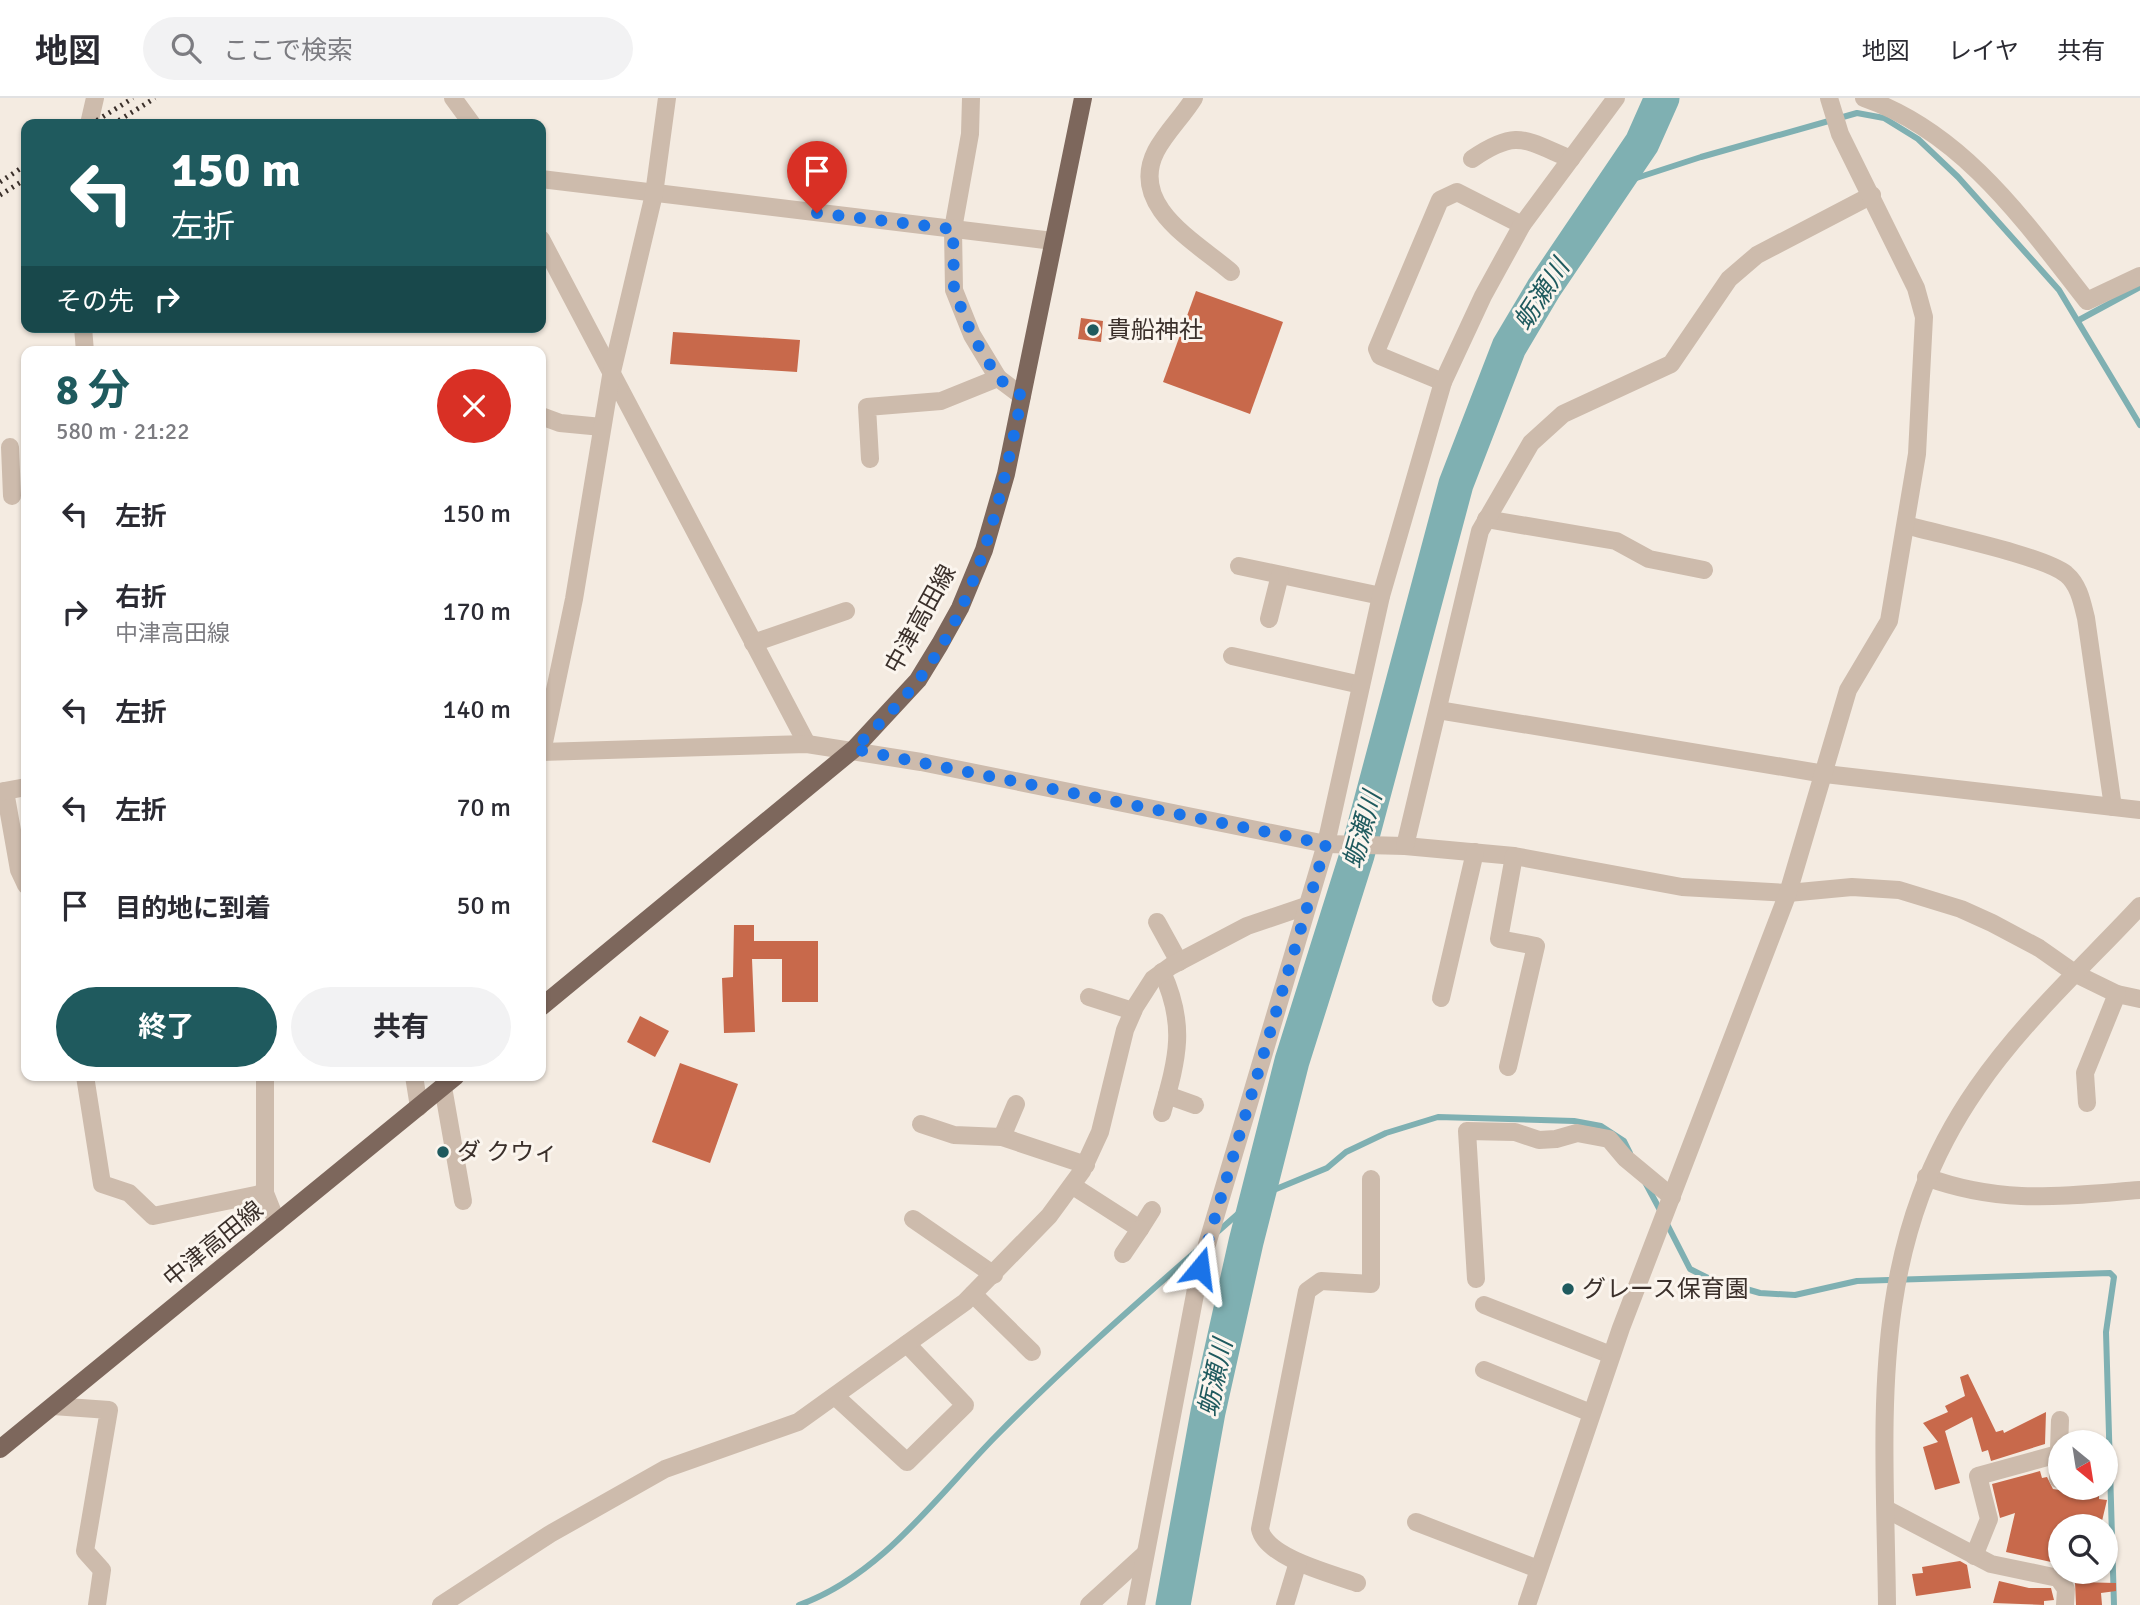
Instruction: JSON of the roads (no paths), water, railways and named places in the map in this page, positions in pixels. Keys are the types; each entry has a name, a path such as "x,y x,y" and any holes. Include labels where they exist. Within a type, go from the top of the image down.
{"main road":[{"name":"中津高田線","path":"546,1003 854,749 918,680 960,608 988,537 1006,474 1083,98"},
{"name":"中津高田線","path":"0,1449 449,1082"}],"street":[{"path":"90,119 95,98"},
{"path":"453,98 468,119"},
{"path":"546,731 574,599 611,376 654,194 667,98"},
{"path":"971,98 970,134 953,229 954,290 972,335 998,378 1022,396"},
{"path":"1194,98 1156,152 1150,195 1159,210 1231,272"},
{"path":"1136,1605 1200,1268 1306,906 1330,844 1381,596 1443,382 1483,296 1522,225 1616,98"},
{"path":"1864,98 1892,108 1927,129 1972,164 2021,216 2087,302 2140,276"},
{"path":"1527,1605 1611,1355 1787,893 1809,816 1825,774 1848,690 1889,621 1917,454 1924,317 1916,288 1840,134 1831,102"},
{"path":"1472,159 1507,139 1524,139 1571,159"},
{"path":"546,180 1053,241"},
{"path":"1443,382 1380,356 1377,348 1440,200 1457,192 1522,225"},
{"path":"1400,847 1438,710 1480,531 1531,443 1563,414 1671,364 1730,279 1748,263 1872,195"},
{"path":"546,249 807,744"},
{"path":"870,459 867,407 941,401 998,378"},
{"path":"546,418 560,423 602,427"},
{"path":"10,447 13,496"},
{"path":"1486,519 1616,541 1649,559 1704,570"},
{"path":"1906,525 2049,565 2072,580 2081,598 2086,618 2113,807"},
{"path":"1239,566 1381,596"},
{"path":"1269,619 1280,575"},
{"path":"753,643 846,611"},
{"path":"1233,656 1361,685"},
{"path":"546,695 552,706"},
{"path":"1438,710 1825,774 2140,810"},
{"path":"546,752 807,744 854,749 1330,844 1514,856 1682,887 1787,893 1852,887 1899,890 1961,909 1992,923 2039,948 2076,974 2117,994 2140,999"},
{"path":"21,788 3,792 21,874"},
{"path":"1441,998 1475,852"},
{"path":"1508,1067 1536,946 1499,939 1514,856"},
{"path":"441,1605 550,1534 665,1469 690,1458 781,1430 835,1396 973,1294 994,1275 1073,1186 1086,1165 1100,1132 1125,1030 1133,1011 1153,979 1247,926 1306,906"},
{"path":"1887,1605 1886,1382 1893,1297 1903,1245 1926,1177 1945,1139 1990,1069 2140,906"},
{"path":"1157,922 1179,962"},
{"path":"1162,972 1172,994 1179,1047 1162,1113"},
{"path":"2087,1102 2085,1073 2117,994"},
{"path":"1089,997 1133,1011"},
{"path":"86,1081 102,1184 129,1193 153,1216 265,1193"},
{"path":"265,1081 265,1193 276,1223"},
{"path":"415,1081 419,1107"},
{"path":"449,1082 463,1201"},
{"path":"1167,1095 1195,1105"},
{"path":"1002,1137 1016,1104"},
{"path":"921,1125 954,1135 1002,1137 1086,1165"},
{"path":"1476,1279 1467,1131 1515,1132 1539,1140 1577,1133 1609,1139 1625,1158 1672,1197"},
{"path":"1926,1177 1968,1191 2022,1198 2140,1190"},
{"path":"1357,1583 1298,1562 1272,1545 1260,1529 1307,1291 1321,1281 1371,1284 1371,1179"},
{"path":"1073,1186 1140,1229"},
{"path":"1123,1254 1152,1210"},
{"path":"913,1219 994,1275"},
{"path":"973,1294 1032,1352"},
{"path":"1484,1305 1611,1355"},
{"path":"835,1396 907,1462 965,1405 907,1344"},
{"path":"1484,1370 1591,1413"},
{"path":"53,1406 109,1410 85,1551 102,1570 97,1605"},
{"path":"2059,1430 2060,1420"},
{"path":"1974,1556 1989,1518 1978,1476 2048,1457"},
{"path":"1886,1509 1991,1564 2058,1578 2066,1590 2065,1605"},
{"path":"1416,1522 1538,1569"},
{"path":"1089,1605 1145,1554"},
{"path":"1285,1605 1298,1562"}],"waterway":[{"name":"蛎瀬川","path":"1173,1605 1208,1412 1246,1242 1292,1061 1357,855 1456,484 1509,347 1544,288 1642,143 1662,98"},
{"path":"1612,186 1701,157 1857,113 1884,118 1918,139 1958,177 2059,290 2140,425"},
{"path":"2079,320 2140,287"},
{"path":"1214,1235 1257,1197 1327,1168 1346,1152 1386,1133 1438,1117 1574,1121 1601,1126 1624,1141 1630,1153"},
{"path":"1645,1182 1661,1212"},
{"path":"1666,1222 1690,1269 1708,1278 1760,1293 1795,1295 1857,1281 2110,1273 2114,1277 2106,1332 2114,1605"},
{"path":"799,1605 829,1592 882,1555 1046,1387 1201,1247"}],"railway":[{"path":"99,119 133,98"},
{"path":"121,119 155,98"},
{"path":"0,182 21,168"},
{"path":"0,195 21,182"}],"place":[{"name":"貴船神社","path":"1093,330"},
{"name":"ダ クウィ","path":"443,1152"},
{"name":"グレース保育園","path":"1568,1289"}]}
